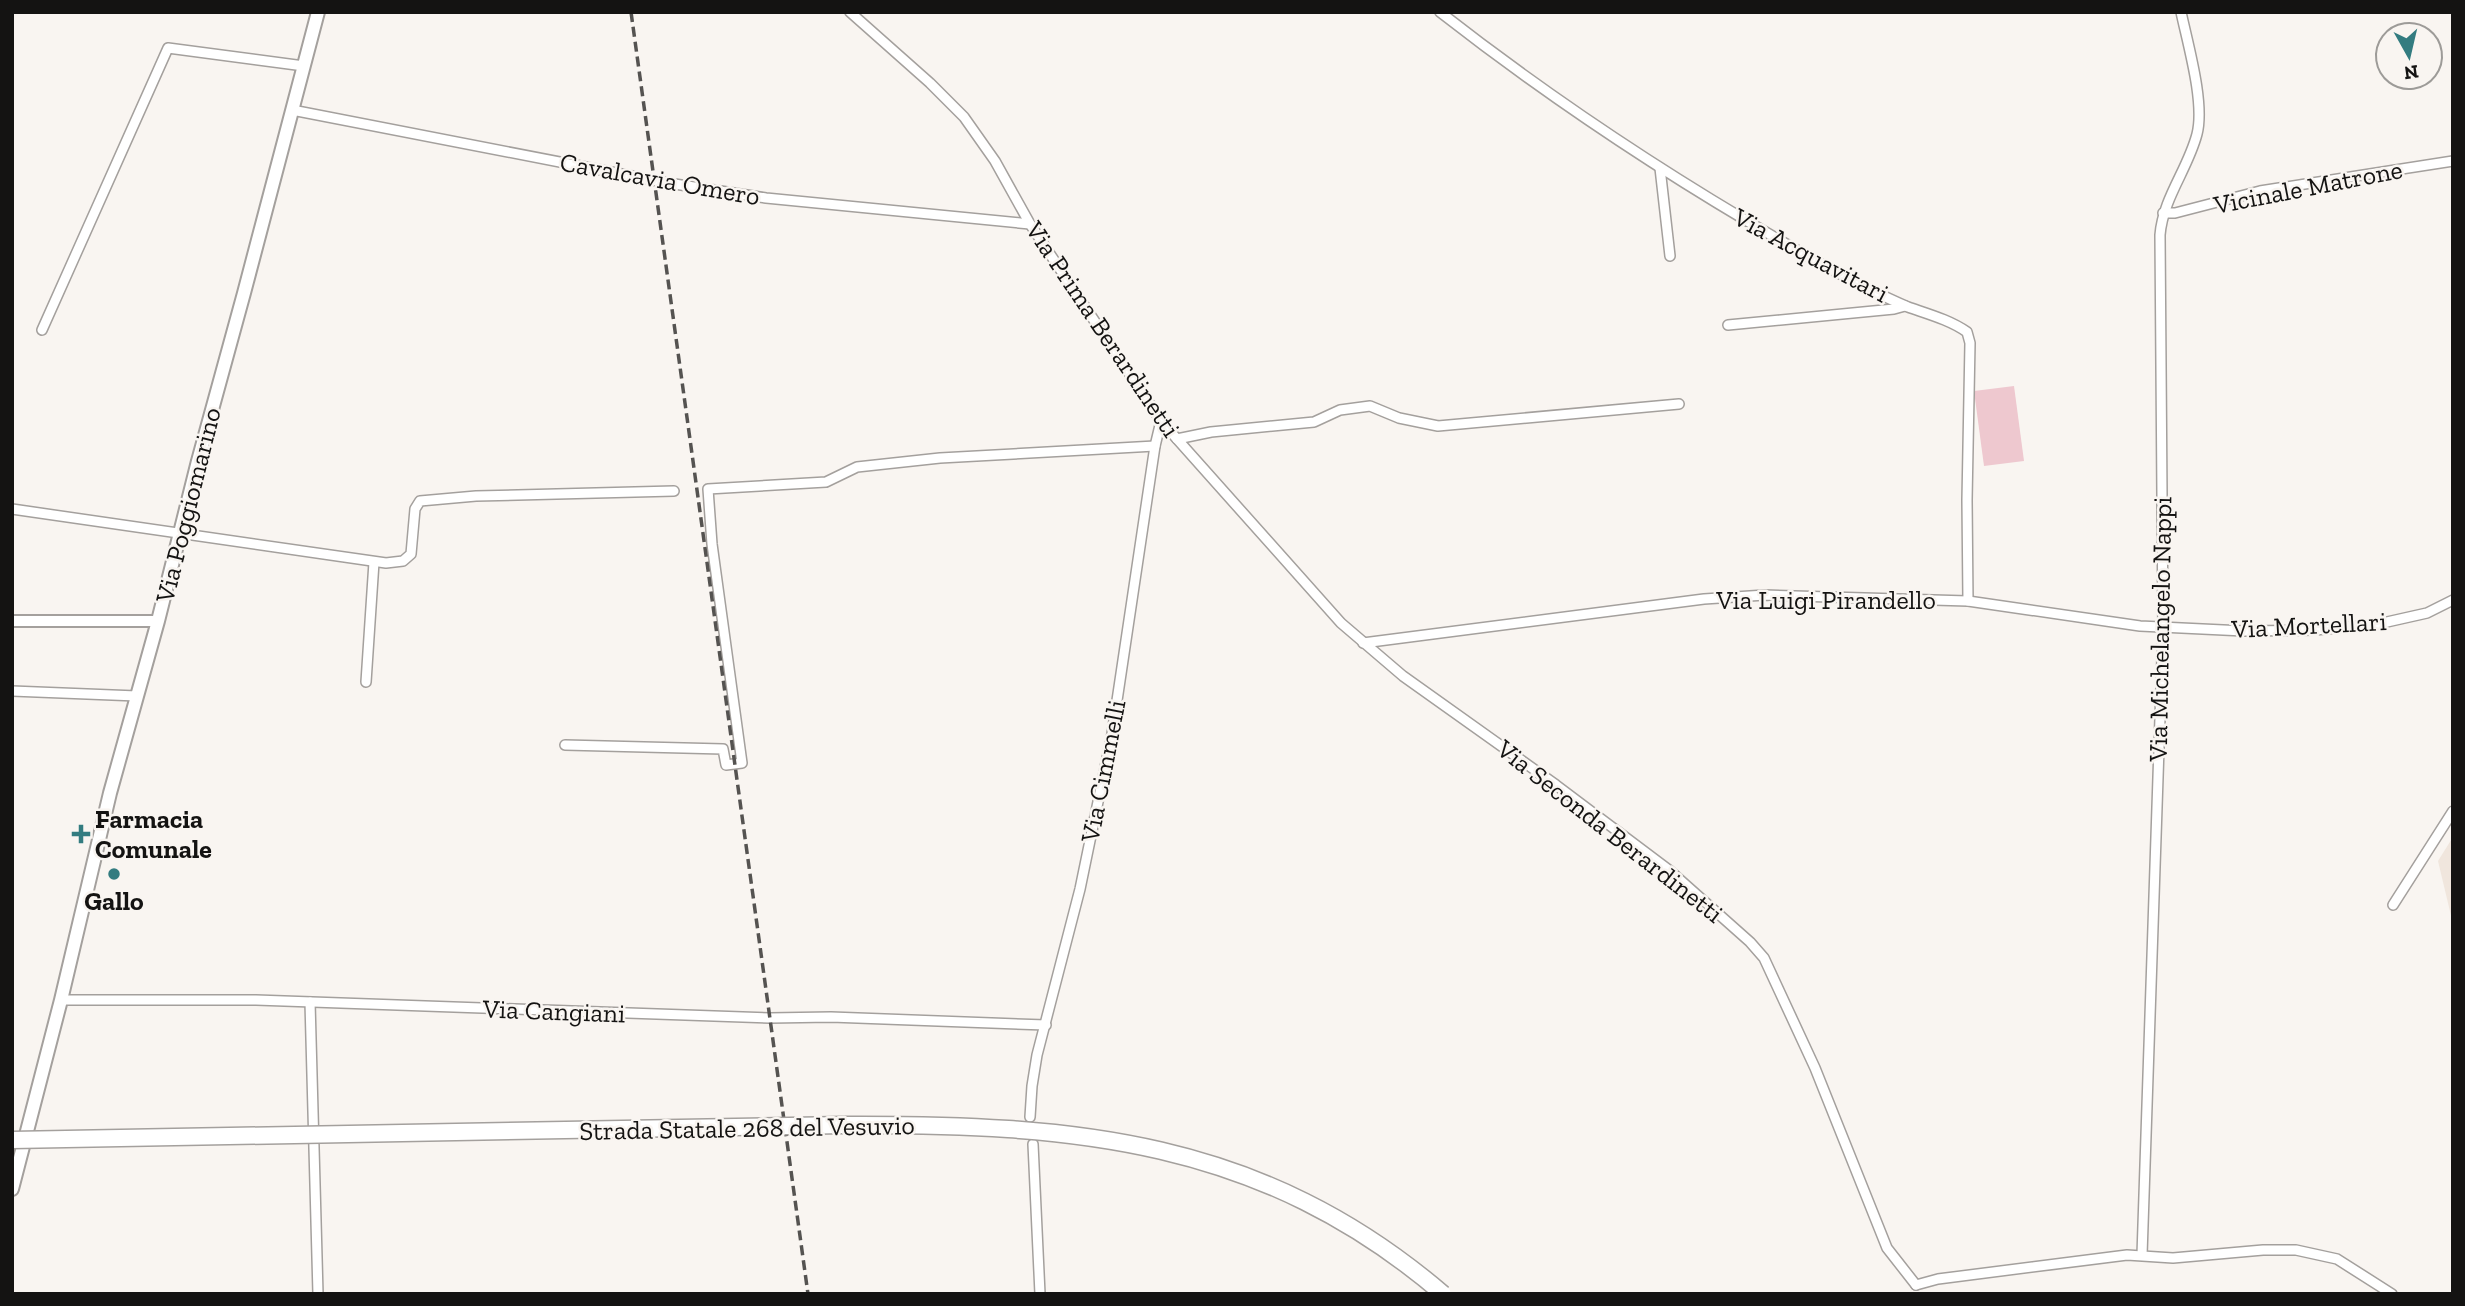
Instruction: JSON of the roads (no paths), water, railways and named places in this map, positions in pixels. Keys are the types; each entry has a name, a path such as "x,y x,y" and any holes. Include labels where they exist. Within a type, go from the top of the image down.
{"highway":[{"name":"Strada Statale 268 del Vesuvio","path":"12,1140 844,1125 973,1126 1058,1132 1143,1146 1220,1166 1254,1178 1351,1227 1387,1250 1443,1294"}],"main road":[{"name":"Via Poggiomarino","path":"12,1189 61,1000 110,793 182,532 198,461 318,12"}],"street":[{"name":"Via Prima Berardinetti","path":"850,12 964,117 995,162 1030,224 1161,422 1286,563 1363,643"},
{"name":"Via Acquavitari","path":"1440,12 1492,52 1660,168 1735,215 1834,271 1905,306 1967,332 1970,343 1968,601"},
{"name":"Via Michelangelo Nappi","path":"2142,1255 2163,628 2160,235 2163,213 2194,144 2200,120 2181,12"},
{"path":"42,330 168,48 304,65"},
{"name":"Cavalcavia Omero","path":"292,110 668,183 766,198 1030,224"},
{"name":"Vicinale Matrone","path":"2163,213 2175,214 2260,191 2453,161"},
{"path":"1660,168 1670,256"},
{"path":"1728,325 1905,306"},
{"path":"1177,439 1211,432 1314,422 1340,410 1370,406 1399,418 1437,426 1679,404"},
{"name":"Via Cimmelli","path":"1030,1117 1032,1086 1080,889 1112,734 1155,446 1161,422"},
{"path":"565,745 723,749 726,765 742,763 712,544 708,489 826,482 857,467 940,458 1155,446"},
{"path":"12,509 374,562 403,561 411,554 415,509 420,501 475,496 674,491"},
{"path":"366,682 374,562"},
{"name":"Via Luigi Pirandello","path":"1363,643 1704,599 1765,595 1968,601 2163,628"},
{"name":"Via Mortellari","path":"2163,628 2315,630 2378,624 2427,613 2453,600"},
{"path":"12,621 158,621"},
{"name":"Via Seconda Berardinetti","path":"1363,643 1403,676 1669,870 1742,934 1764,958 1815,1068 1887,1248 1915,1289"},
{"path":"12,691 137,696"},
{"path":"2393,905 2453,811"},
{"name":"Via Cangiani","path":"61,1000 78,998 310,1002 1046,1025"},
{"path":"310,1002 318,1294"},
{"path":"1032,1144 1040,1294"},
{"path":"1915,1289 1938,1279 2115,1256 2173,1258 2295,1250 2337,1259 2392,1294"}],"railway":[{"path":"631,12 808,1294"}],"place":[{"name":"Farmacia Comunale","path":"81,834"},
{"name":"Gallo","path":"114,874"}]}
